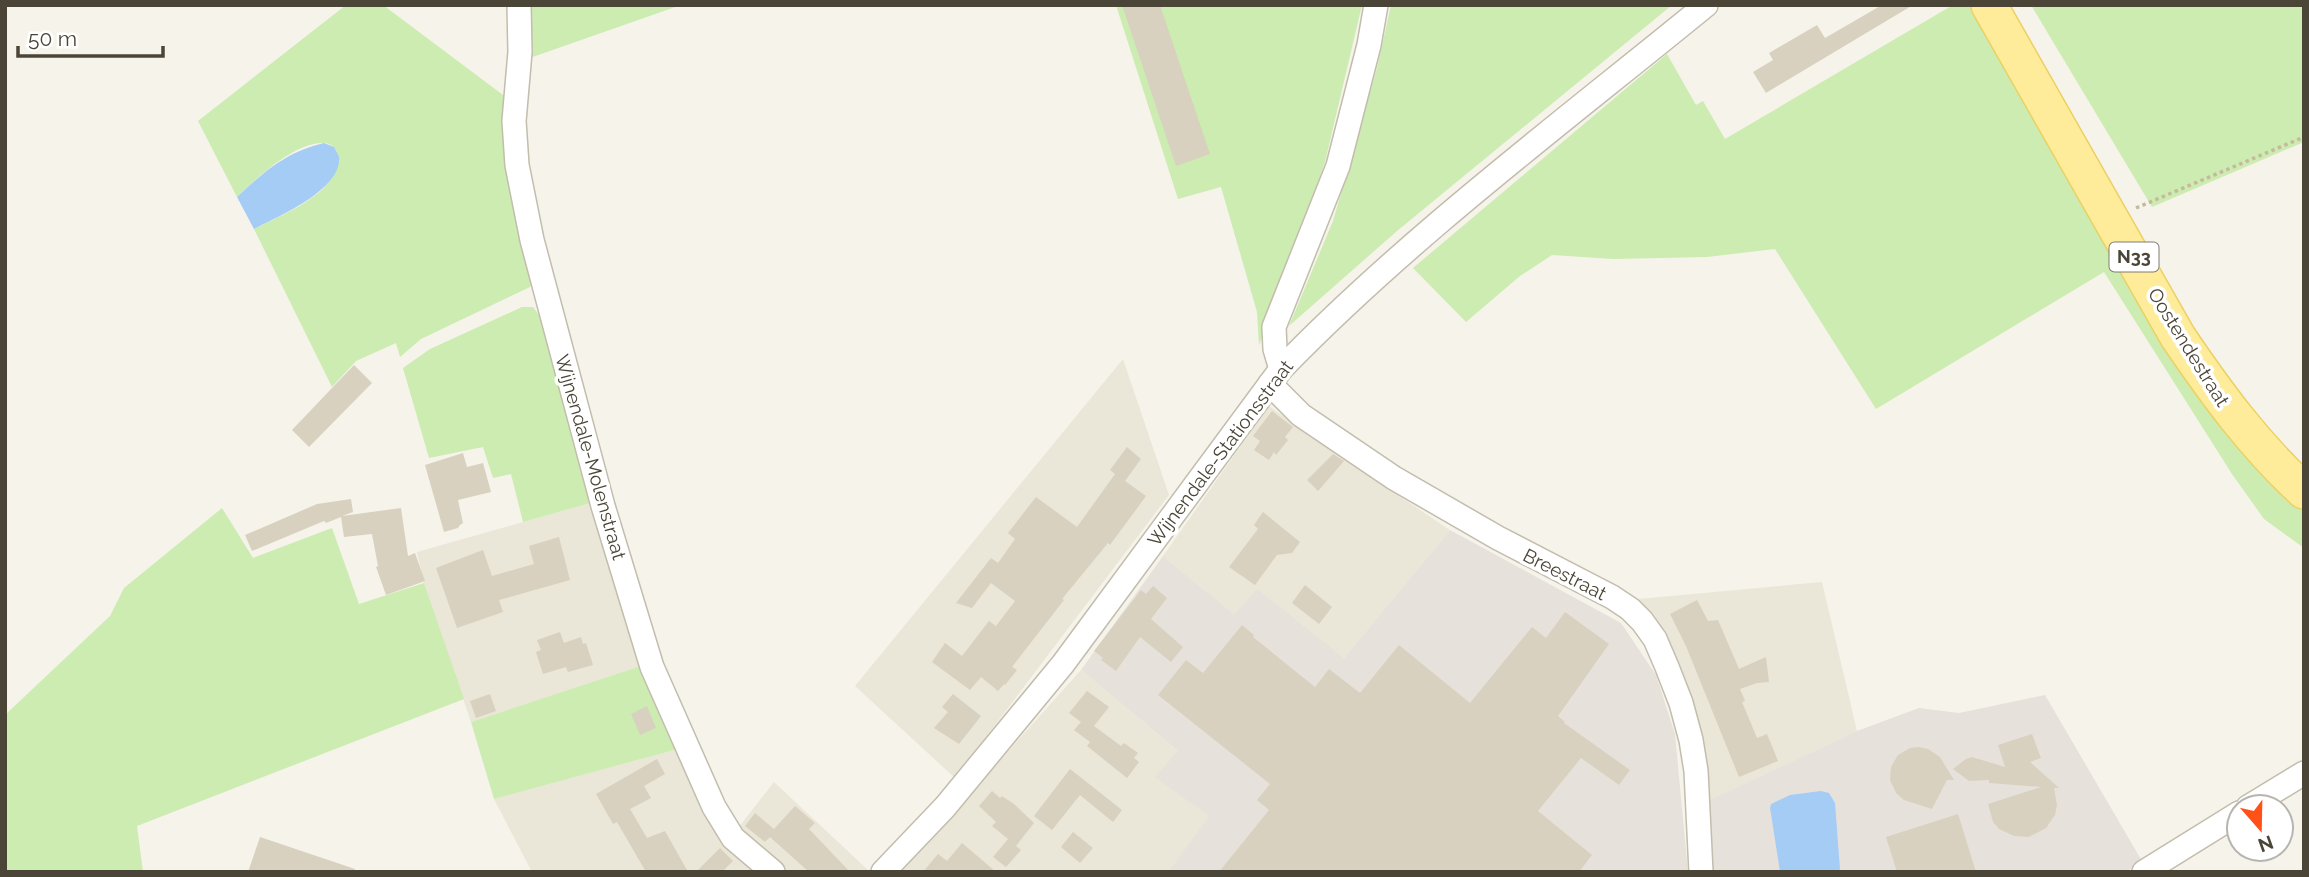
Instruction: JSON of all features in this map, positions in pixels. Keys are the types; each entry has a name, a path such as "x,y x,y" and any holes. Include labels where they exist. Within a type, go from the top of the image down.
{"main road":[{"name":"Oostendestraat","path":"1989,5 2178,337 2213,389 2272,461 2304,491"}],"street":[{"name":"Wijnendale-Molenstraat","path":"519,5 520,52 514,121 517,165 532,240 603,506 652,667 714,807 733,838 773,872"},
{"path":"1275,376 1274,327 1338,166 1376,5"},
{"name":"Wijnendale-Stationsstraat","path":"883,872 945,807 1063,664 1275,376 1318,330 1377,276 1706,5"},
{"name":"Breestraat","path":"1275,376 1301,415 1394,478 1497,538 1612,597 1642,621 1655,639 1667,667 1681,702 1691,740 1696,771 1701,872"},
{"path":"2271,793 2304,773"},
{"path":"2144,872 2225,822"}],"path":[{"path":"2112,221 2146,202 2304,137"}],"shaded area":[{"path":"1123,359 1169,495 955,778 855,686"},
{"path":"1269,406 1450,530 1344,658 1257,590 1234,614 1163,556"},
{"path":"594,502 644,665 471,722 424,583 417,552"},
{"path":"1450,530 1621,623 1656,675 1675,734 1688,872 1168,872 1209,817 1155,777 1178,751 1081,670 1163,556 1234,614 1257,589 1344,658"},
{"path":"1822,582 1857,731 1705,802 1697,721 1685,682 1665,639 1638,599"},
{"path":"1081,670 1179,752 1156,777 1210,818 1168,872 900,872"},
{"path":"2045,695 2142,861 2126,872 1709,872 1705,802 1857,731 1919,708 1959,713"},
{"path":"678,749 760,872 532,872 494,799"},
{"path":"774,782 868,870 783,872 735,832"}],"green space":[{"path":"346,5 383,5 507,98 535,276 530,287 421,339 400,357 396,343 356,361 332,387 254,229 301,205 323,189 335,170 334,147 324,143 313,144 289,154 237,197 198,121"},
{"path":"528,5 681,5 524,60"},
{"path":"1116,5 1362,5 1325,162 1259,345 1257,312 1221,187 1178,199"},
{"path":"1391,5 1672,5 1397,231 1289,326 1333,221 1377,68"},
{"path":"1953,5 1977,5 2243,450 2304,510 2304,548 2264,519 2232,474 2104,272 1876,409 1775,249 1707,257 1613,259 1552,255 1520,276 1466,322 1413,268 1667,54 1696,105 1703,101 1725,139"},
{"path":"2031,5 2304,5 2304,142 2152,207"},
{"path":"522,307 533,307 539,315 554,355 594,502 523,522 511,474 493,478 483,447 429,458 403,368 430,349"},
{"path":"222,508 253,558 332,528 359,604 424,583 464,699 137,826 143,872 5,872 5,715 110,616 124,588"},
{"path":"644,665 678,749 494,799 471,722"}],"water":[{"path":"324,143 334,147 339,157 337,169 330,180 306,201 254,229 237,197 287,157"},
{"path":"1821,791 1829,793 1835,803 1840,869 1838,872 1780,872 1771,804 1790,795"}],"building":[{"path":"1122,5 1160,5 1210,154 1176,166"},
{"path":"1882,5 1913,5 1766,93 1753,72 1773,60 1769,53 1817,25 1825,38"},
{"path":"354,365 372,383 309,447 292,430"},
{"path":"1272,411 1293,427 1285,437 1288,440 1269,460 1254,450 1260,441 1253,436"},
{"path":"1127,447 1141,459 1125,481 1146,496 1110,545 1108,543 1062,599 1064,600 1012,667 1017,670 1005,685 998,691 981,677 970,690 932,662 945,643 962,656 989,621 996,626 1015,601 991,583 972,608 956,603 991,558 998,563 1015,539 1008,533 1036,497 1077,527 1115,474 1110,470"},
{"path":"463,453 467,467 483,463 491,492 458,500 463,523 458,528 444,532 425,465"},
{"path":"1333,454 1344,461 1318,491 1307,480"},
{"path":"351,499 353,512 342,516 401,508 408,556 415,553 425,581 386,595 376,567 378,566 372,534 344,537 341,517 326,523 324,521 252,551 245,535 317,504"},
{"path":"1263,512 1300,542 1292,553 1277,555 1255,585 1229,567 1258,529 1254,525"},
{"path":"559,537 570,580 499,600 503,612 457,628 436,568 483,550 492,576 534,564 529,546"},
{"path":"1305,585 1332,607 1319,624 1292,603"},
{"path":"1153,586 1167,598 1151,619 1183,647 1171,662 1140,637 1116,671 1094,651 1141,590 1146,594"},
{"path":"1697,600 1708,621 1718,620 1739,669 1766,657 1769,682 1740,689 1745,701 1742,702 1757,738 1767,734 1778,761 1739,777 1686,646 1670,614"},
{"path":"1565,612 1609,644 1558,716 1630,770 1619,785 1581,758 1538,811 1592,855 1579,872 1219,872 1269,810 1257,800 1270,784 1158,695 1186,660 1203,673 1242,625 1315,687 1329,669 1360,693 1399,645 1470,703 1532,627 1546,638"},
{"path":"560,632 564,643 581,637 583,644 586,643 593,665 568,672 566,667 543,674 536,652 541,650 537,640"},
{"path":"1087,691 1109,707 1094,726 1121,746 1124,743 1138,753 1134,758 1139,762 1127,778 1087,746 1090,742 1074,730 1081,722 1069,713"},
{"path":"490,694 496,711 476,718 470,701"},
{"path":"953,694 981,716 959,744 934,728 948,712 942,707"},
{"path":"647,706 656,728 640,735 631,714"},
{"path":"2032,734 2041,758 2030,762 2059,788 2054,788 2057,805 2055,815 2046,828 2029,837 2014,836 1999,829 1993,822 1988,804 2041,787 1989,783 1989,780 1969,781 1953,769 1972,757 2005,767 1998,745"},
{"path":"1919,747 1940,757 1954,780 1947,780 1932,809 1904,800 1896,793 1890,780 1891,767 1898,755 1910,748"},
{"path":"657,759 665,774 644,786 651,798 630,809 647,838 665,831 688,872 646,872 617,822 613,824 596,794"},
{"path":"1070,769 1122,810 1113,822 1080,795 1052,830 1034,816"},
{"path":"992,791 1014,804 1034,823 1016,846 1021,850 1006,867 993,857 1008,839 992,826 996,822 979,806"},
{"path":"795,806 815,823 809,829 850,872 809,872 770,837 765,842 745,826 755,813 774,829"},
{"path":"1958,814 1976,872 1897,872 1886,837"},
{"path":"1073,832 1093,848 1080,863 1061,847"},
{"path":"260,837 355,869 354,872 248,872"},
{"path":"962,843 996,872 923,872 938,854 947,861"},
{"path":"720,848 733,861 722,872 696,872"}]}
